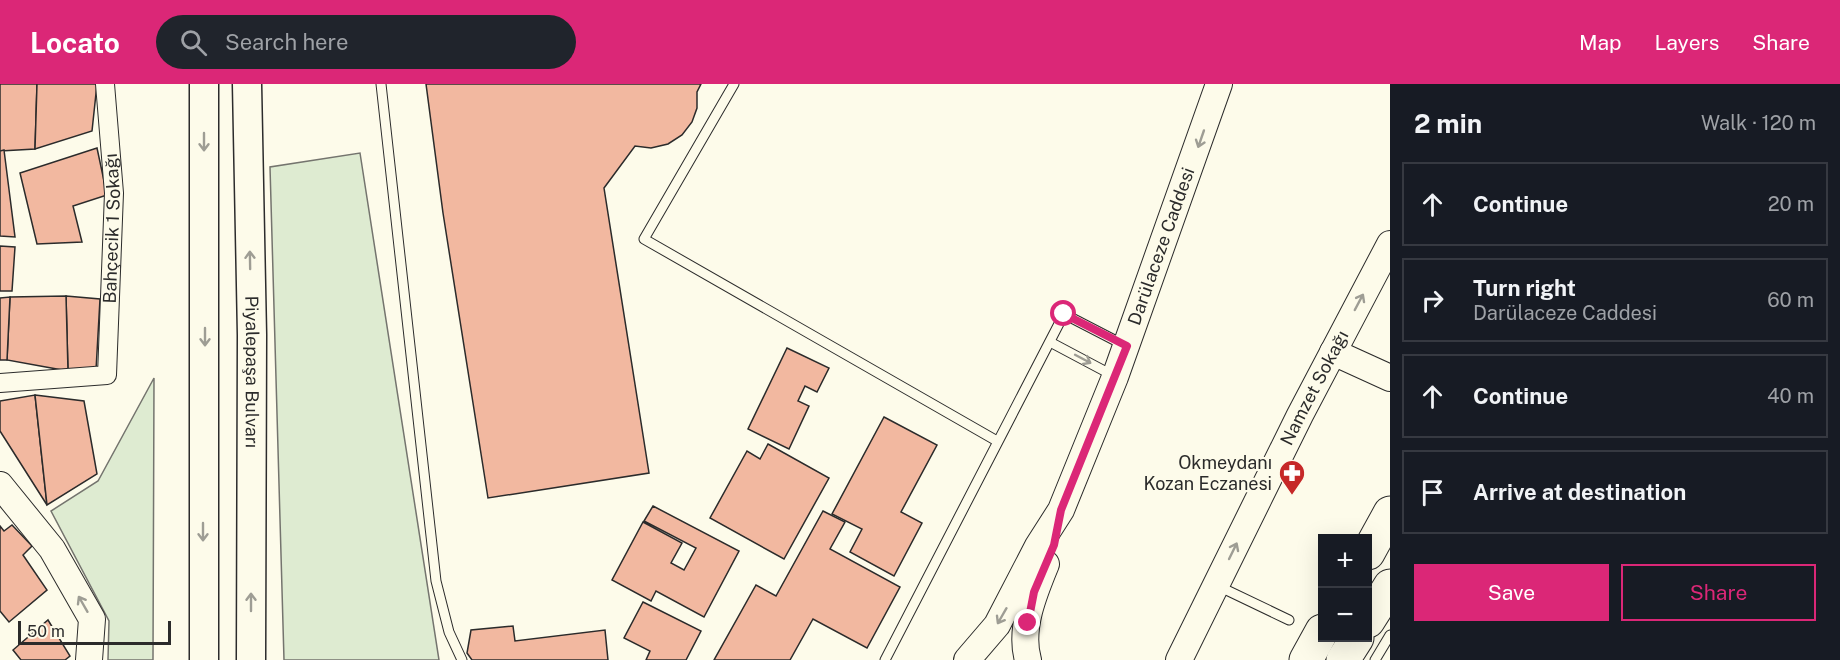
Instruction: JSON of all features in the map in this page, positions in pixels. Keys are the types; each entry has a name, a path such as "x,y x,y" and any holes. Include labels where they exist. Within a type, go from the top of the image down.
{"highway":[{"path":"1372,545 1390,513"},
{"path":"1372,614 1390,585"},
{"path":"1306,660 1318,640"},
{"path":"1343,660 1354,642"}],"main road":[{"path":"204,84 204,660"},
{"name":"Piyalepaşa Bulvarı","path":"247,84 252,335 251,660"},
{"name":"Darülaceze Caddesi","path":"967,660 997,626 1038,546 1061,510 1127,346 1219,84"},
{"name":"Namzet Sokağı","path":"1179,660 1333,352 1390,244"},
{"path":"1333,352 1390,378"},
{"path":"0,485 52,549 92,619 89,660"},
{"path":"1028,660 1025,650 1034,592 1054,545 1061,510"}],"street":[{"name":"Bahçecik 1 Sokağı","path":"0,383 107,375 114,192 105,84"}],"lane":[{"path":"381,84 436,581 448,632 462,660"},
{"path":"734,84 644,239 997,441"},
{"path":"885,660 1064,314 1127,346"},
{"path":"1050,342 1115,377"},
{"path":"1215,585 1289,620"},
{"path":"1375,660 1390,635"}],"green space":[{"path":"360,153 439,660 284,660 270,167"},
{"path":"154,378 153,660 108,660 109,621 51,511 98,481"}],"building":[{"path":"0,84 37,84 35,149 0,151"},
{"path":"37,84 97,84 92,131 35,149"},
{"path":"426,84 701,84 697,92 697,108 692,122 682,135 668,144 651,148 635,146 604,188 649,473 488,498 443,213"},
{"path":"97,148 107,195 73,206 82,242 37,244 20,173"},
{"path":"4,150 15,237 0,236 0,151"},
{"path":"0,246 15,247 12,291 0,291"},
{"path":"66,296 100,299 96,370 68,371"},
{"path":"66,296 68,371 7,360 10,297"},
{"path":"10,297 7,360 0,360 0,298"},
{"path":"787,348 829,368 817,392 805,386 798,401 809,406 789,449 748,429"},
{"path":"35,395 47,505 0,431 0,401"},
{"path":"35,395 84,401 97,474 47,505"},
{"path":"884,417 937,445 901,512 922,523 894,576 850,552 862,529 832,514"},
{"path":"768,444 829,478 784,559 710,518 747,451 760,459"},
{"path":"653,506 739,551 704,617 656,591 651,601 612,580 643,522 682,543 671,563 684,570 696,548 644,521"},
{"path":"823,511 845,522 830,549 900,587 867,648 813,619 790,660 714,660 756,585 776,596"},
{"path":"12,525 32,546 23,555 47,590 9,622 0,611 0,526 4,531"},
{"path":"643,602 701,631 686,660 646,660 650,651 624,638"},
{"path":"48,620 70,656 65,660 21,660 13,650"},
{"path":"513,626 515,641 605,630 608,660 472,660 467,653 471,630"}],"place":[{"name":"Okmeydanı Kozan Eczanesi","path":"1292,496"}],"route":[{"path":"1028,623 1034,592 1054,545 1061,510 1127,346 1064,314"}]}
